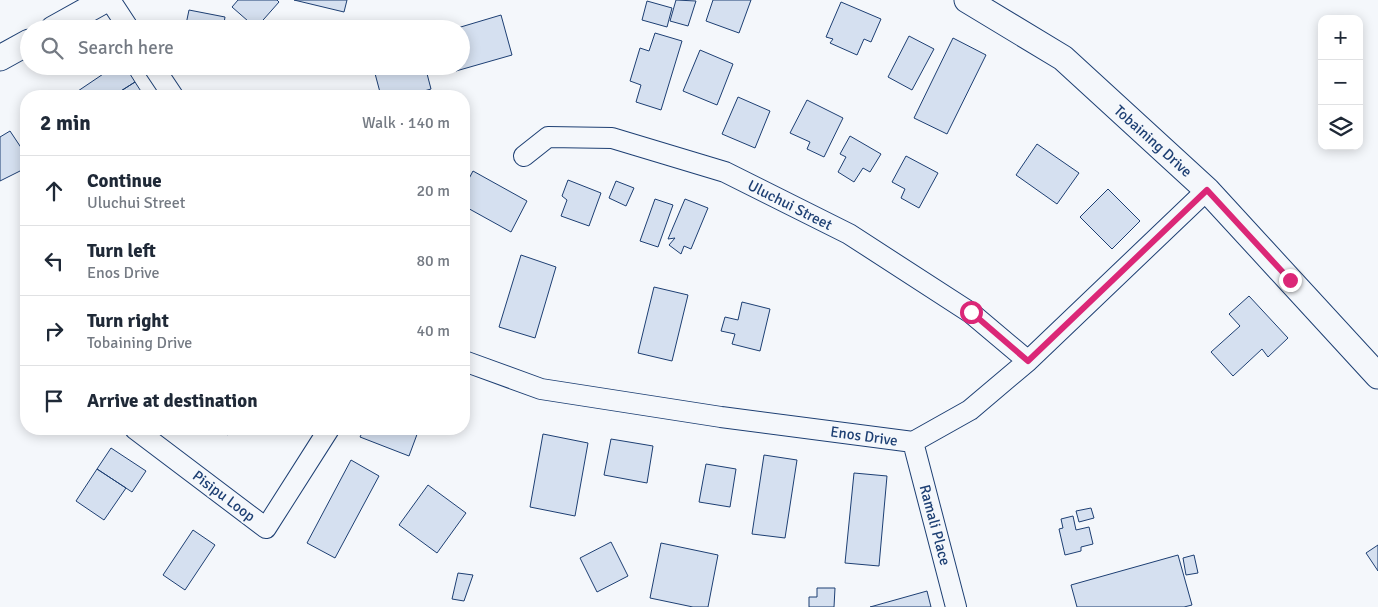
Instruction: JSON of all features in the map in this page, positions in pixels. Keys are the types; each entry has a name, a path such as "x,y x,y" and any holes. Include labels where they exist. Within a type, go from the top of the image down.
{"street":[{"path":"69,20 105,0"},
{"path":"110,0 123,20"},
{"name":"Tobaining Drive","path":"967,0 1062,58 1207,190 1378,376"},
{"path":"0,58 20,47"},
{"path":"159,75 169,90"},
{"name":"Uluchui Street","path":"524,156 548,137 612,138 725,172 849,234 971,312 1028,361"},
{"name":"Enos Drive","path":"470,363 541,389 721,417 913,442 970,410 1028,361 1207,190"},
{"name":"Pisipu Loop","path":"143,435 266,528 325,435"},
{"name":"Ramali Place","path":"913,442 956,607"}],"building":[{"path":"238,0 277,0 279,2 263,20 247,20 232,7"},
{"path":"294,0 347,0 344,12"},
{"path":"676,0 696,1 688,26 670,21"},
{"path":"713,0 751,0 739,33 706,21"},
{"path":"647,1 672,8 667,27 642,20"},
{"path":"841,2 881,19 871,42 864,39 857,55 830,43 833,39 826,37"},
{"path":"189,10 225,17 224,20 187,20"},
{"path":"501,15 512,55 470,67 470,24"},
{"path":"655,33 682,41 661,110 636,102 641,85 630,81 640,48 649,51"},
{"path":"909,36 934,49 912,90 888,77"},
{"path":"953,38 986,55 947,134 914,118"},
{"path":"700,50 733,64 717,105 683,91"},
{"path":"102,75 131,75 135,82 122,90 79,90"},
{"path":"375,75 427,75 431,89 428,90 379,90"},
{"path":"135,82 140,90 122,90"},
{"path":"738,97 770,111 755,148 722,134"},
{"path":"807,100 843,118 824,157 807,149 810,142 790,133"},
{"path":"10,131 20,146 20,171 0,181 0,137"},
{"path":"850,136 881,154 870,172 863,168 854,182 838,172 846,157 840,154"},
{"path":"1037,144 1079,173 1057,204 1016,175"},
{"path":"906,156 938,173 919,208 901,198 905,189 892,182"},
{"path":"473,171 527,201 511,232 470,209 470,177"},
{"path":"568,180 601,193 589,226 561,216 567,200 562,196"},
{"path":"616,181 634,188 626,206 609,198"},
{"path":"1108,189 1140,221 1112,249 1080,217"},
{"path":"655,199 673,205 658,247 640,241"},
{"path":"685,199 708,208 691,249 684,246 681,254 669,245 675,238 668,239"},
{"path":"521,255 556,267 535,338 499,327"},
{"path":"654,287 688,295 672,361 638,353"},
{"path":"1249,296 1288,338 1268,357 1262,349 1233,376 1211,352 1240,326 1229,314"},
{"path":"742,302 770,309 760,351 732,344 735,334 721,331 725,317 738,320"},
{"path":"543,434 588,443 575,516 530,507"},
{"path":"361,435 417,435 409,456 360,437"},
{"path":"611,439 653,446 647,483 604,475"},
{"path":"111,448 146,471 132,492 97,469"},
{"path":"764,455 797,460 785,538 752,534"},
{"path":"351,460 379,476 335,558 307,543"},
{"path":"706,464 736,469 730,507 699,502"},
{"path":"97,469 126,488 104,520 76,501"},
{"path":"854,473 887,476 879,566 845,563"},
{"path":"428,485 466,513 437,553 399,525"},
{"path":"1091,508 1094,518 1079,522 1076,511"},
{"path":"1073,516 1076,530 1089,527 1093,544 1081,547 1081,551 1065,555 1059,529 1063,528 1061,519"},
{"path":"193,530 215,545 185,590 163,575"},
{"path":"611,542 628,576 597,592 580,558"},
{"path":"661,543 718,555 708,607 693,607 650,598"},
{"path":"1378,545 1378,571 1366,553"},
{"path":"1178,555 1192,605 1184,607 1077,607 1071,585"},
{"path":"1194,555 1198,573 1186,575 1183,558"},
{"path":"458,573 473,575 464,601 452,599"},
{"path":"817,588 835,588 834,607 809,607 809,597 817,597"},
{"path":"927,591 931,607 870,607"}],"route":[{"path":"971,312 1028,361 1207,190 1290,280"}]}
